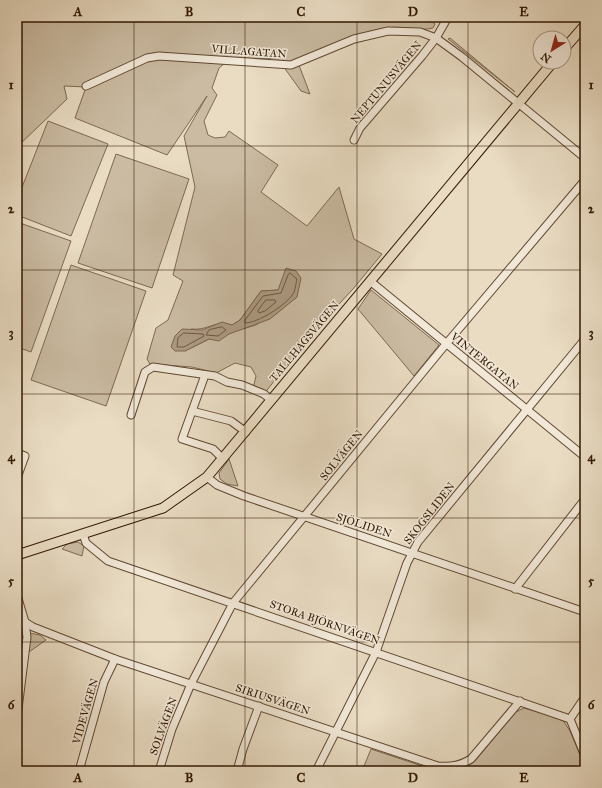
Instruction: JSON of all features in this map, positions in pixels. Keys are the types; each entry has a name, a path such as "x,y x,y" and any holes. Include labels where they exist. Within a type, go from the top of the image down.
{"main road":[{"path":"572,40 585,25"},
{"name":"TALLHAGSVÄGEN","path":"17,555 163,508 207,477 546,70"}],"street":[{"name":"NEPTUNUSVÄGEN","path":"354,140 360,128 436,38 448,17"},
{"name":"VILLAGATAN","path":"86,86 148,58 159,56 291,65 354,39 388,31 420,32 436,38 518,102 585,158"},
{"name":"SOLVÄGEN","path":"159,771 172,729 191,684 233,603 446,344 585,180"},
{"name":"VINTERGATAN","path":"370,281 585,457"},
{"name":"SKOGSLIDEN","path":"316,771 376,652 412,552 418,542 585,339"},
{"path":"132,415 146,372 153,367 215,376 232,384 253,389 264,394 271,400"},
{"path":"205,375 182,439 213,449 223,459"},
{"path":"192,412 231,421 246,432"},
{"path":"17,453 25,456 17,478"},
{"name":"SJÖLIDEN","path":"207,477 226,490 585,612"},
{"path":"515,589 585,499"},
{"name":"STORA BJÖRNVÄGEN","path":"83,534 86,543 108,561 570,719"},
{"path":"17,595 25,622 26,637 20,674 17,716"},
{"name":"SIRIUSVÄGEN","path":"25,622 34,627 116,658 438,766 448,767 460,765 471,759 520,701"},
{"name":"VIDEVÄGEN","path":"80,771 104,682 116,658"},
{"path":"585,697 570,719 585,756"},
{"path":"237,771 243,749 259,706"}],"shaded area":[{"path":"17,17 425,17 435,24 433,28 427,29 393,27 375,30 341,41 297,60 310,94 301,91 278,59 231,58 219,68 212,88 217,95 204,121 208,135 215,138 225,137 229,131 278,165 261,192 307,226 339,187 354,239 382,254 353,289 312,333 264,394 253,389 256,376 251,367 235,363 216,373 192,367 150,364 147,359 156,328 168,320 183,281 173,275 195,187 184,136 207,96 167,155 75,118 86,87 64,86 67,99 17,147","holes":["278,290 297,297 256,325 209,339 185,351 191,329 202,329 220,324 232,325 240,320 261,291"]},
{"path":"450,38 515,92 448,39"},
{"path":"48,121 108,144 71,236 17,215 17,200"},
{"path":"116,154 189,179 152,288 78,263"},
{"path":"17,222 71,241 31,352 17,347"},
{"path":"71,265 146,291 106,406 31,380"},
{"path":"371,290 439,345 414,376 358,309"},
{"path":"229,459 238,486 227,484 220,479 219,473"},
{"path":"78,542 84,546 82,556 62,549 67,544"},
{"path":"17,631 40,635 46,640 29,652 18,653 17,659"},
{"path":"524,708 562,719 570,731 585,767 585,771 460,771 475,761 516,712"},
{"path":"371,749 431,769 441,771 362,771"}],"water":[{"path":"286,268 296,271 301,278 297,297 270,319 229,334 219,341 209,339 185,351 175,351 171,347 175,336 182,329 202,330 222,322 232,325 240,320 261,291 278,290"}]}
